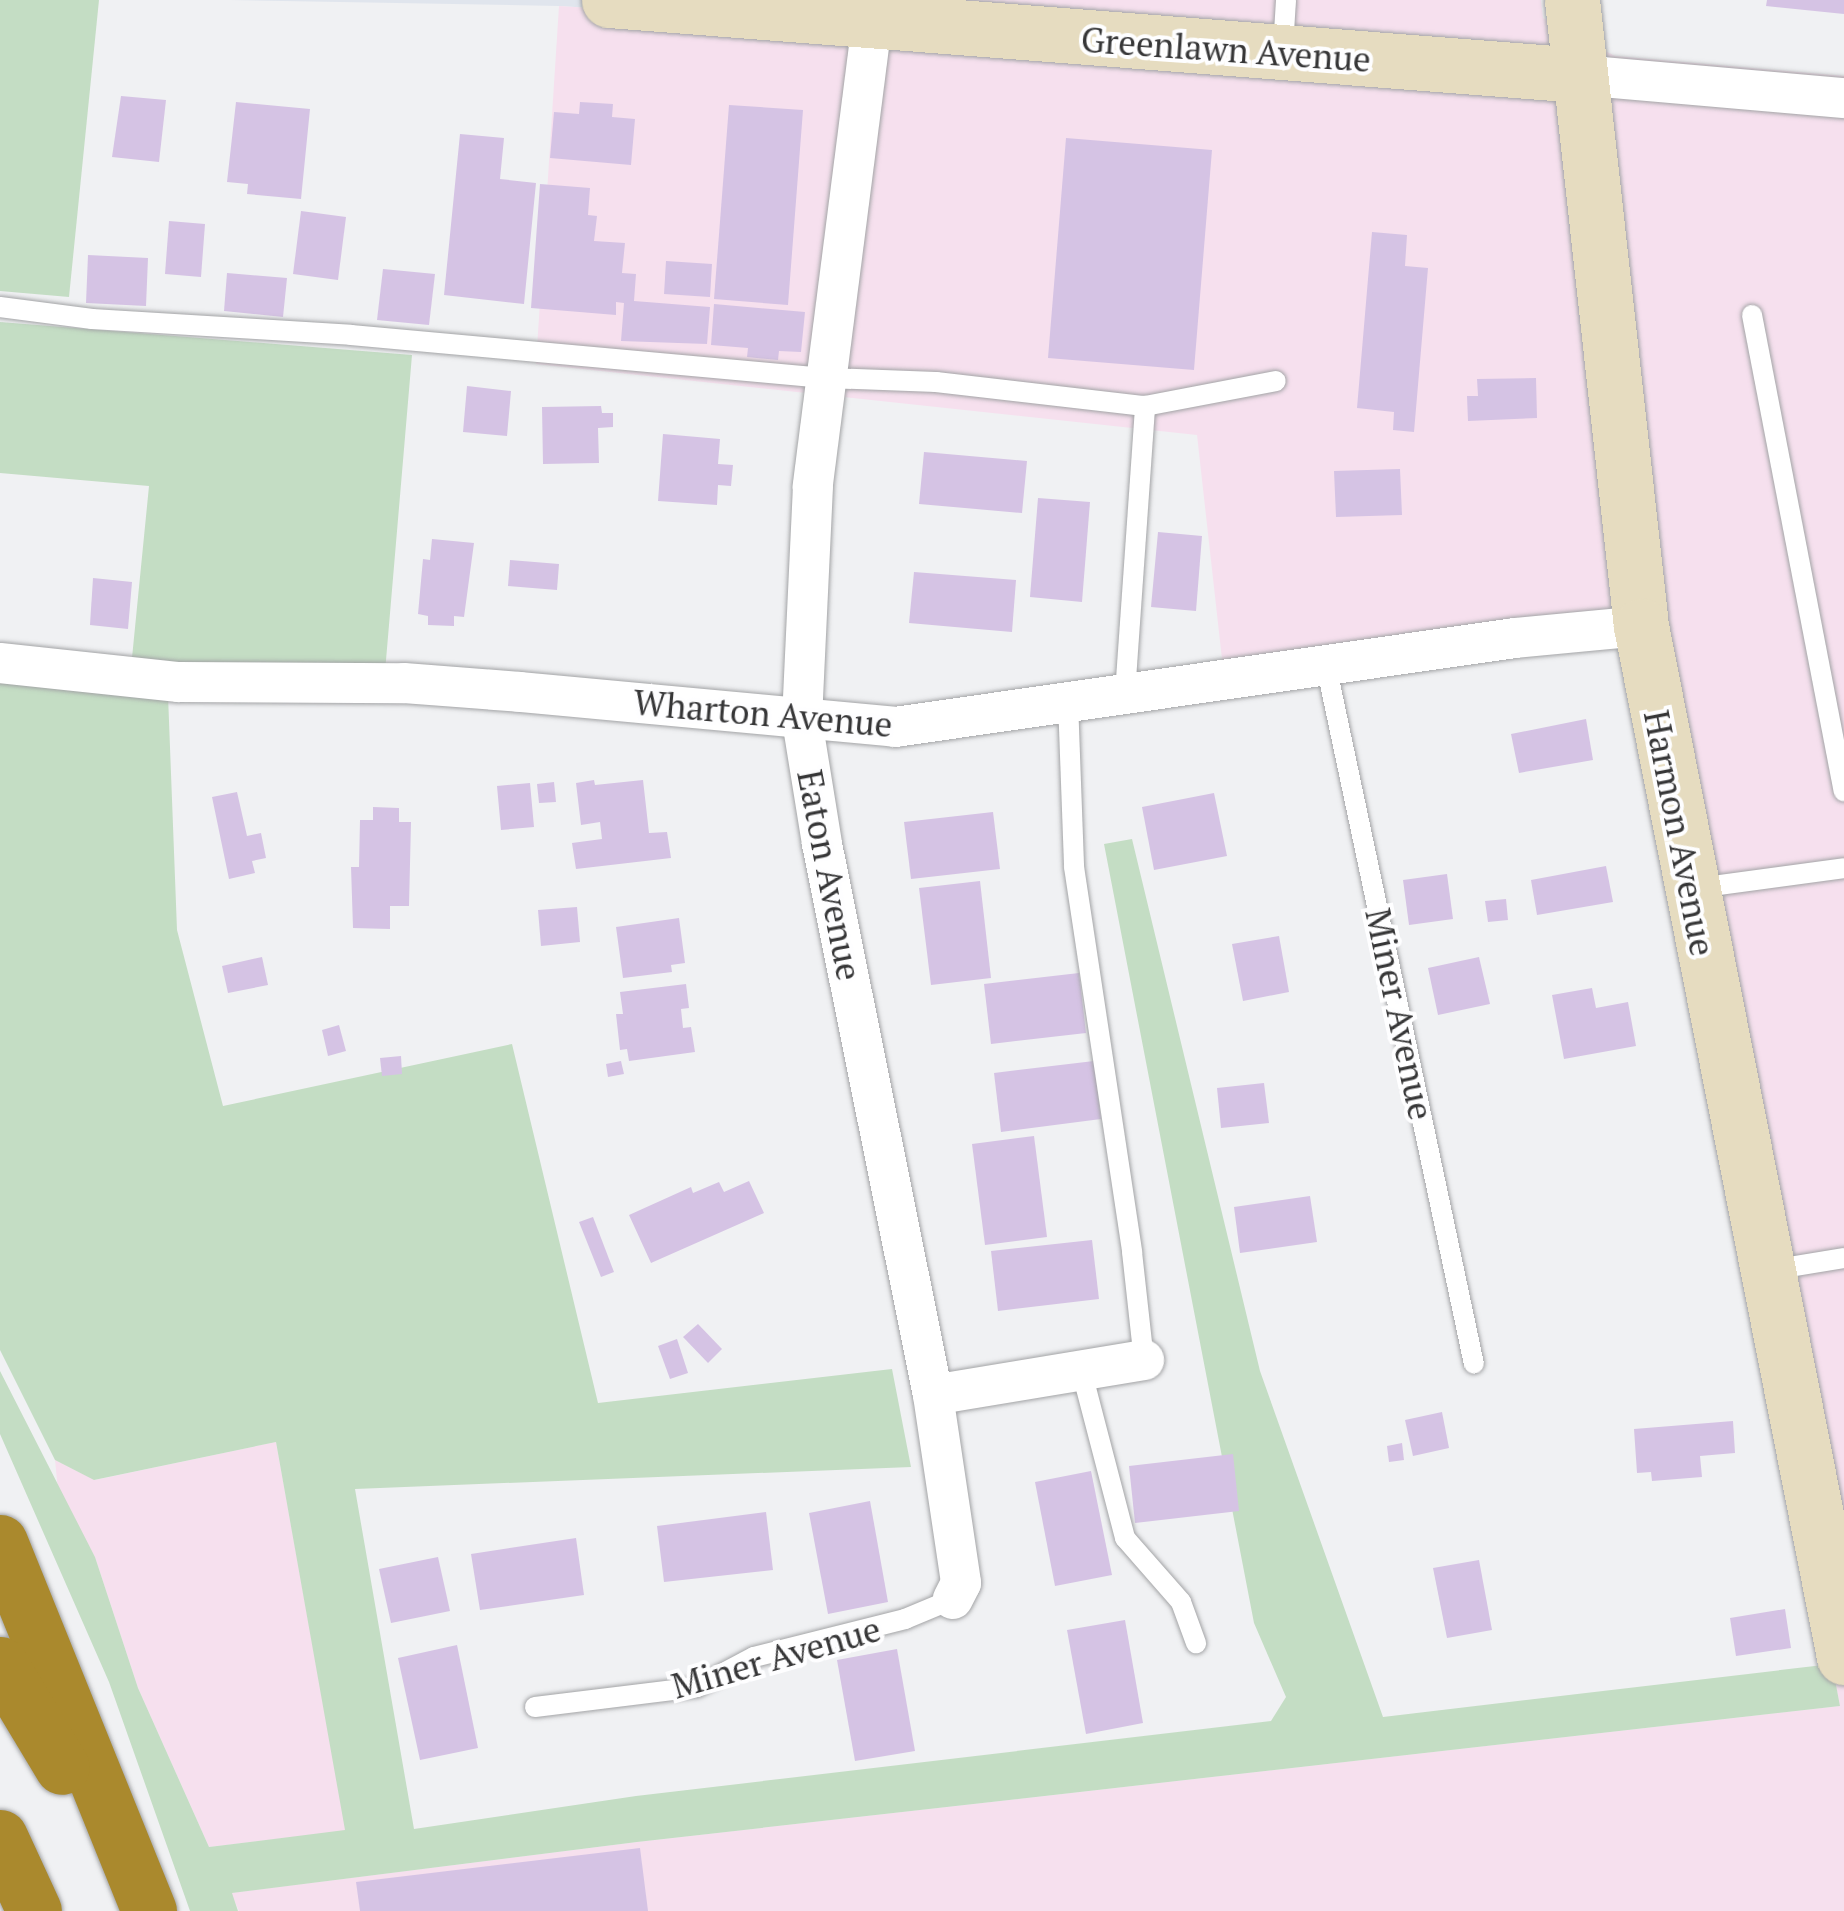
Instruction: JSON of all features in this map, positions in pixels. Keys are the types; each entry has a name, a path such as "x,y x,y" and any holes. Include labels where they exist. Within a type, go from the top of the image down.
{"highway":[{"path":"0,1542 148,1911"},
{"path":"0,1664 148,1911"},
{"path":"0,1837 34,1911"}],"main road":[{"name":"Greenlawn Avenue","path":"609,0 1580,75"},
{"name":"Harmon Avenue","path":"1572,0 1640,626 1768,1270 1833,1544 1844,1657"}],"street":[{"name":"Eaton Avenue","path":"872,23 813,486 802,720 825,863 934,1395 961,1584 953,1599"},
{"name":"Greenlawn Avenue","path":"1580,75 1844,98"},
{"name":"Wharton Avenue","path":"0,663 179,682 404,684 520,692 894,727 1326,665 1640,626"},
{"path":"934,1395 1144,1360"}],"lane":[{"path":"1283,53 1286,0"},
{"path":"0,307 92,318 351,336 827,378 936,382 1145,406 1276,381"},
{"path":"1752,315 1844,791"},
{"path":"1125,694 1145,406"},
{"name":"Miner Avenue","path":"1326,665 1474,1364"},
{"path":"1068,701 1074,868 1132,1252 1144,1360"},
{"path":"1690,888 1844,868"},
{"path":"1768,1270 1844,1258"},
{"path":"1081,1369 1102,1437 1112,1504 1125,1538 1181,1602 1196,1643"},
{"name":"Miner Avenue","path":"535,1707 696,1687 754,1657 905,1619 953,1599"}],"shaded area":[{"path":"230,0 752,0 750,18 559,6"},
{"path":"752,0 1541,0 1543,18 1615,56 1844,76 1844,1911 239,1911 231,1893 637,1842 1840,1706 1629,611 1223,668 1197,435 536,364 559,6 750,18"},
{"path":"276,1442 346,1831 209,1847 138,1688 95,1557 58,1490 55,1460 95,1480"}],"green space":[{"path":"0,0 99,0 69,297 0,291"},
{"path":"0,322 412,355 385,672 131,668 149,486 0,473"},
{"path":"0,677 168,695 177,930 223,1106 512,1044 598,1403 892,1369 911,1467 355,1489 414,1829 636,1796 1271,1721 1286,1697 1254,1623 1104,844 1132,839 1260,1371 1383,1717 1832,1664 1840,1706 637,1842 232,1893 238,1911 190,1911 109,1682 0,1434 0,1371 95,1557 138,1688 209,1847 345,1830 276,1442 94,1480 55,1460 0,1350"}],"building":[{"path":"1767,0 1844,0 1844,14 1766,6"},
{"path":"121,96 166,100 159,162 112,157"},
{"path":"236,102 310,109 301,199 247,194 248,184 227,182"},
{"path":"580,102 613,104 612,117 635,119 631,165 550,158 554,112 579,114"},
{"path":"729,105 803,110 788,305 714,299"},
{"path":"460,134 504,138 500,179 536,183 524,304 444,295"},
{"path":"1066,138 1212,150 1194,370 1048,358"},
{"path":"540,184 590,188 588,215 597,216 594,241 625,243 622,273 636,274 634,301 710,307 707,344 621,341 624,303 616,302 616,315 531,308"},
{"path":"301,211 346,217 338,280 293,274"},
{"path":"169,221 205,224 201,277 165,274"},
{"path":"1372,232 1407,235 1405,266 1428,268 1414,432 1393,430 1394,412 1357,408"},
{"path":"88,255 148,258 146,306 86,303"},
{"path":"666,261 712,264 710,297 664,294"},
{"path":"383,269 435,274 429,325 377,320"},
{"path":"227,273 287,278 283,317 224,311"},
{"path":"714,304 805,312 801,352 779,351 778,360 747,357 748,348 711,345"},
{"path":"1536,378 1537,418 1468,421 1467,396 1478,396 1477,379"},
{"path":"467,386 511,391 507,436 463,432"},
{"path":"601,406 602,413 613,413 613,427 598,428 599,463 543,464 542,407"},
{"path":"663,434 720,439 718,464 733,465 731,486 718,485 717,505 658,501"},
{"path":"924,452 1027,461 1022,513 919,504"},
{"path":"1400,469 1402,515 1336,517 1334,471"},
{"path":"1038,498 1090,502 1082,602 1030,597"},
{"path":"1158,532 1202,536 1196,611 1151,607"},
{"path":"432,539 474,543 464,617 454,616 454,626 428,625 428,616 418,614 423,559 430,560"},
{"path":"510,560 559,564 557,590 508,586"},
{"path":"914,572 1016,580 1012,632 909,623"},
{"path":"93,578 132,582 128,629 90,625"},
{"path":"1586,719 1593,760 1519,773 1511,734"},
{"path":"594,780 595,785 643,780 649,833 667,832 671,858 576,869 572,843 602,839 600,822 581,825 576,783"},
{"path":"554,782 556,802 539,803 537,784"},
{"path":"530,783 534,827 501,830 497,786"},
{"path":"237,792 247,836 261,833 266,858 252,861 255,873 229,879 212,797"},
{"path":"1214,793 1227,856 1154,870 1142,807"},
{"path":"373,807 399,808 399,822 411,822 409,906 390,906 390,929 353,928 351,867 359,867 360,820 373,820"},
{"path":"993,812 1000,869 911,879 904,822"},
{"path":"1606,866 1613,902 1537,915 1531,880"},
{"path":"1447,874 1453,919 1409,925 1403,880"},
{"path":"980,881 991,978 931,985 919,888"},
{"path":"1506,899 1508,920 1488,922 1485,901"},
{"path":"577,907 580,942 541,946 538,910"},
{"path":"679,918 685,963 671,965 672,972 623,978 616,927"},
{"path":"1279,936 1289,992 1243,1001 1232,944"},
{"path":"262,957 268,985 228,993 222,966"},
{"path":"1479,957 1490,1004 1438,1015 1428,968"},
{"path":"1079,973 1086,1033 991,1044 984,984"},
{"path":"686,984 689,1008 681,1009 683,1028 691,1027 695,1052 629,1061 627,1049 620,1050 616,1014 623,1014 620,992"},
{"path":"1592,988 1596,1008 1628,1002 1636,1046 1564,1059 1552,995"},
{"path":"339,1025 346,1051 328,1056 322,1030"},
{"path":"401,1056 402,1074 382,1076 380,1058"},
{"path":"621,1061 624,1074 608,1077 606,1064"},
{"path":"1094,1061 1101,1119 1001,1132 994,1073"},
{"path":"1264,1083 1269,1123 1221,1128 1217,1088"},
{"path":"1034,1136 1047,1237 985,1245 972,1144"},
{"path":"749,1181 764,1213 651,1263 629,1215 691,1187 693,1193 719,1182 724,1192"},
{"path":"1310,1196 1317,1242 1240,1253 1234,1207"},
{"path":"593,1217 614,1272 601,1277 579,1222"},
{"path":"1092,1240 1099,1299 998,1311 991,1251"},
{"path":"698,1324 722,1349 708,1363 683,1337"},
{"path":"677,1339 688,1373 670,1379 658,1346"},
{"path":"1442,1412 1449,1448 1413,1456 1405,1420"},
{"path":"1733,1421 1735,1453 1700,1456 1702,1477 1652,1481 1651,1472 1637,1473 1634,1429"},
{"path":"1402,1443 1404,1460 1389,1462 1387,1446"},
{"path":"1233,1454 1239,1511 1135,1523 1129,1466"},
{"path":"1091,1471 1112,1575 1055,1586 1035,1482"},
{"path":"870,1501 888,1602 828,1614 809,1513"},
{"path":"766,1512 773,1570 664,1582 657,1526"},
{"path":"576,1538 584,1595 480,1610 471,1554"},
{"path":"438,1557 450,1611 391,1623 379,1569"},
{"path":"1479,1560 1492,1630 1447,1638 1433,1568"},
{"path":"1785,1609 1791,1648 1736,1656 1730,1618"},
{"path":"1125,1620 1143,1723 1086,1734 1067,1630"},
{"path":"457,1645 478,1748 420,1760 398,1658"},
{"path":"897,1649 915,1751 855,1761 837,1660"},
{"path":"640,1848 648,1911 360,1911 356,1882"}]}
